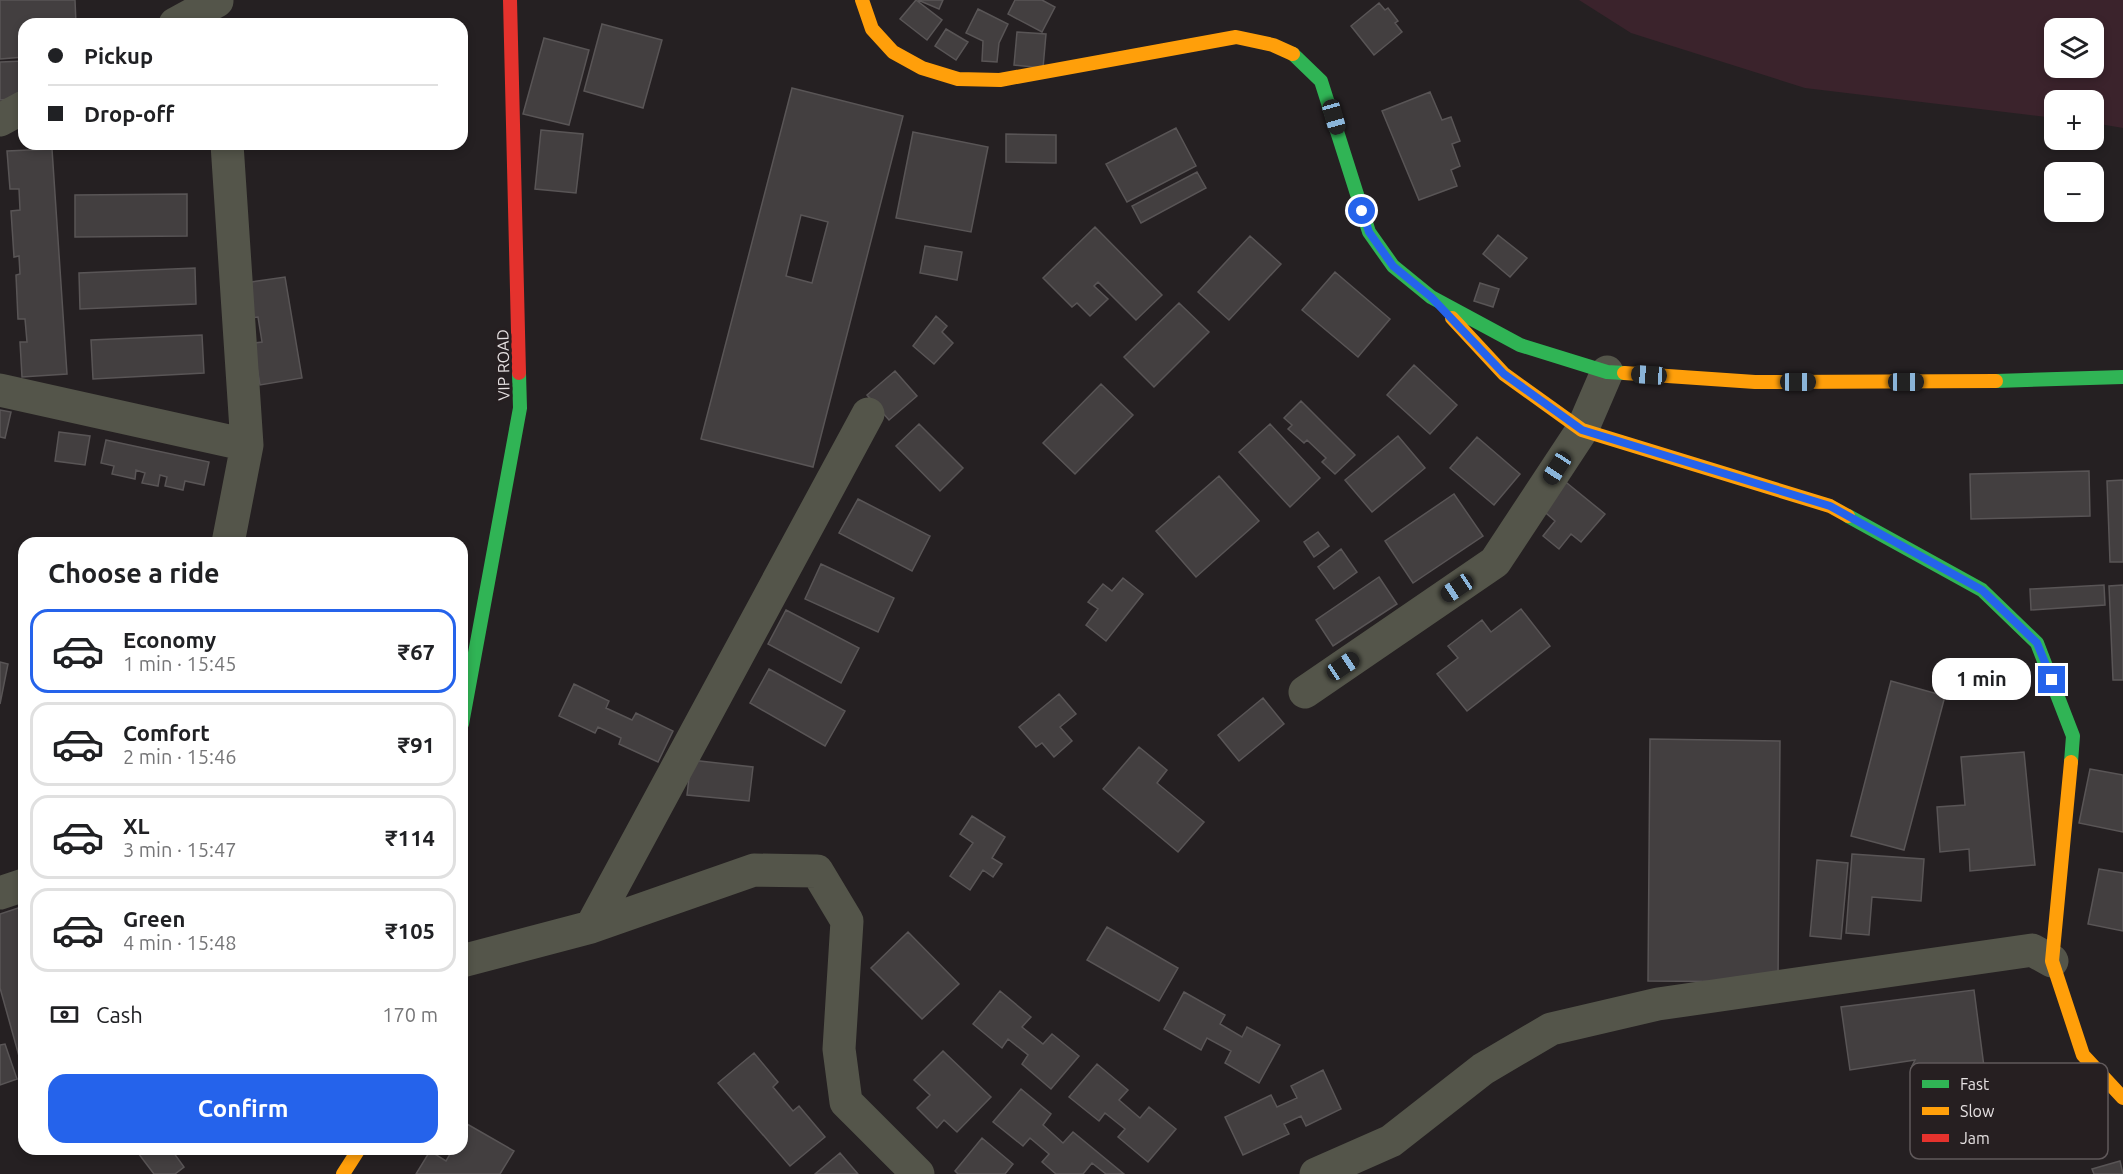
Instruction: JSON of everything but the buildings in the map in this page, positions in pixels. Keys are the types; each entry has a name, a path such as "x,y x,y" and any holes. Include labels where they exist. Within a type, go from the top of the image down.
{"main road":[{"name":"VIP ROAD","path":"468,691 520,408 510,0"},
{"path":"862,0 872,29 893,52 922,68 958,80 1011,78 1236,38 1257,39 1290,51 1307,63 1321,81 1369,232 1393,266 1431,297 1504,374 1582,430 1830,506 1982,590 2037,643 2073,736 2052,961 2083,1055 2090,1063"},
{"path":"1431,297 1520,345 1607,372 1755,382 1971,382 2123,377"},
{"path":"2108,1082 2123,1098"},
{"path":"343,1174 355,1155"}],"street":[{"path":"191,18 218,8"},
{"path":"0,120 18,110"},
{"path":"227,150 247,444 229,537"},
{"path":"1305,692 1495,562 1582,430 1607,372"},
{"path":"0,390 247,444"},
{"path":"591,927 868,414"},
{"path":"468,960 591,927 754,870 817,871 847,921 839,1049 846,1102 918,1174"},
{"path":"0,893 18,887"},
{"path":"1316,1174 1391,1141 1483,1069 1551,1029 1658,1004 2032,950 2052,961"}],"shaded area":[{"path":"1579,0 2123,0 2123,128 2104,125 2104,90 2044,90 2044,117 1805,88 1631,33"}],"traffic: fast":[{"path":"1293,54 1321,81 1369,232 1393,266 1431,297 1520,345 1607,372 1624,373"},
{"path":"468,691 520,408 519,373"},
{"path":"1996,381 2123,377"},
{"path":"1848,516 1982,590 2037,643 2073,736 2071,762"}],"traffic: slow":[{"path":"862,0 872,29 893,52 922,68 958,79 1000,80 1236,37 1273,45 1293,54"},
{"path":"1452,318 1504,374 1582,430 1830,506 1848,516"},
{"path":"1624,373 1755,382 1996,381"},
{"path":"2071,762 2052,961 2083,1055 2090,1063"},
{"path":"2108,1082 2123,1098"},
{"path":"343,1174 355,1155"}],"traffic: jam":[{"path":"510,0 519,373"}],"route":[{"path":"1362,211 1369,232 1393,266 1431,297 1504,374 1582,430 1830,506 1982,590 2037,643 2052,680"}]}
